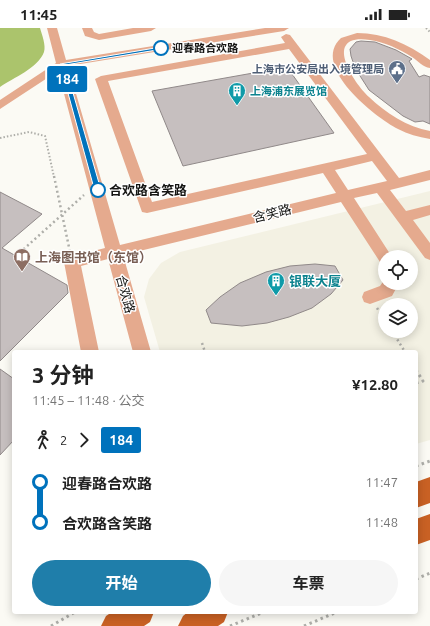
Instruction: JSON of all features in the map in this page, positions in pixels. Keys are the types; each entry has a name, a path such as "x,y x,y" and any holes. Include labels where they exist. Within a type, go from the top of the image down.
{"main road":[{"path":"418,494 430,490"},
{"path":"418,531 430,527"},
{"path":"116,626 137,614"},
{"path":"192,626 211,614"}],"street":[{"name":"合欢路","path":"52,28 141,350"},
{"path":"87,28 89,34 99,37 152,28"},
{"path":"160,28 165,40"},
{"path":"0,97 61,60 165,40 237,30 282,28 292,45 396,183"},
{"path":"0,105 61,60 237,30"},
{"path":"237,30 249,53"},
{"path":"430,65 411,51 391,41 375,36 351,32 343,41 338,50 341,66 351,83 366,101 386,117 413,131 430,135"},
{"path":"292,45 102,79 147,208 376,156"},
{"path":"326,167 380,250"},
{"name":"含笑路","path":"72,262 430,174"},
{"path":"380,187 430,254"},
{"path":"403,217 430,210"},
{"path":"72,262 90,350"},
{"path":"370,297 387,290"}],"path":[{"path":"426,28 430,32"},
{"path":"0,138 31,131 40,132 45,136 72,262"},
{"path":"16,256 96,184"},
{"path":"396,338 404,350"},
{"path":"202,343 204,350"},
{"path":"418,373 423,381 418,382"},
{"path":"418,465 430,461"},
{"path":"418,577 430,573"},
{"path":"51,626 72,614"},
{"path":"229,626 259,614"},
{"path":"304,626 332,614"}],"shaded area":[{"path":"430,191 430,440 418,443 418,350 159,350 144,297 149,279 161,263 180,252"}],"green space":[{"path":"0,28 40,28 44,40 44,52 41,58 31,68 0,87"}],"building":[{"name":"上海市公安局出入境管理局","path":"356,42 375,42 396,50 412,59 409,61 419,77 424,75 430,77 430,124 423,121 415,122 403,116 369,90 355,68 351,56 350,49"},
{"name":"上海浦东展览馆","path":"287,67 334,133 183,166 152,91"},
{"name":"上海图书馆（东馆）","path":"0,192 42,214 2,248 67,285 68,293 0,361"},
{"name":"银联大厦","path":"315,264 335,266 343,280 331,294 312,308 289,317 267,323 242,326 211,323 206,310 220,297 240,283 266,272 290,266"},
{"path":"0,369 12,378 12,442 0,455"}],"bus line":[{"name":"184","path":"98,190 62,64 161,48"}],"place":[{"name":"迎春路合欢路","path":"161,48"},
{"name":"上海市公安局出入境管理局","path":"397,84"},
{"name":"上海浦东展览馆","path":"237,106"},
{"name":"合欢路含笑路","path":"98,190"},
{"name":"上海图书馆（东馆）","path":"22,272"},
{"name":"银联大厦","path":"276,296"}]}
